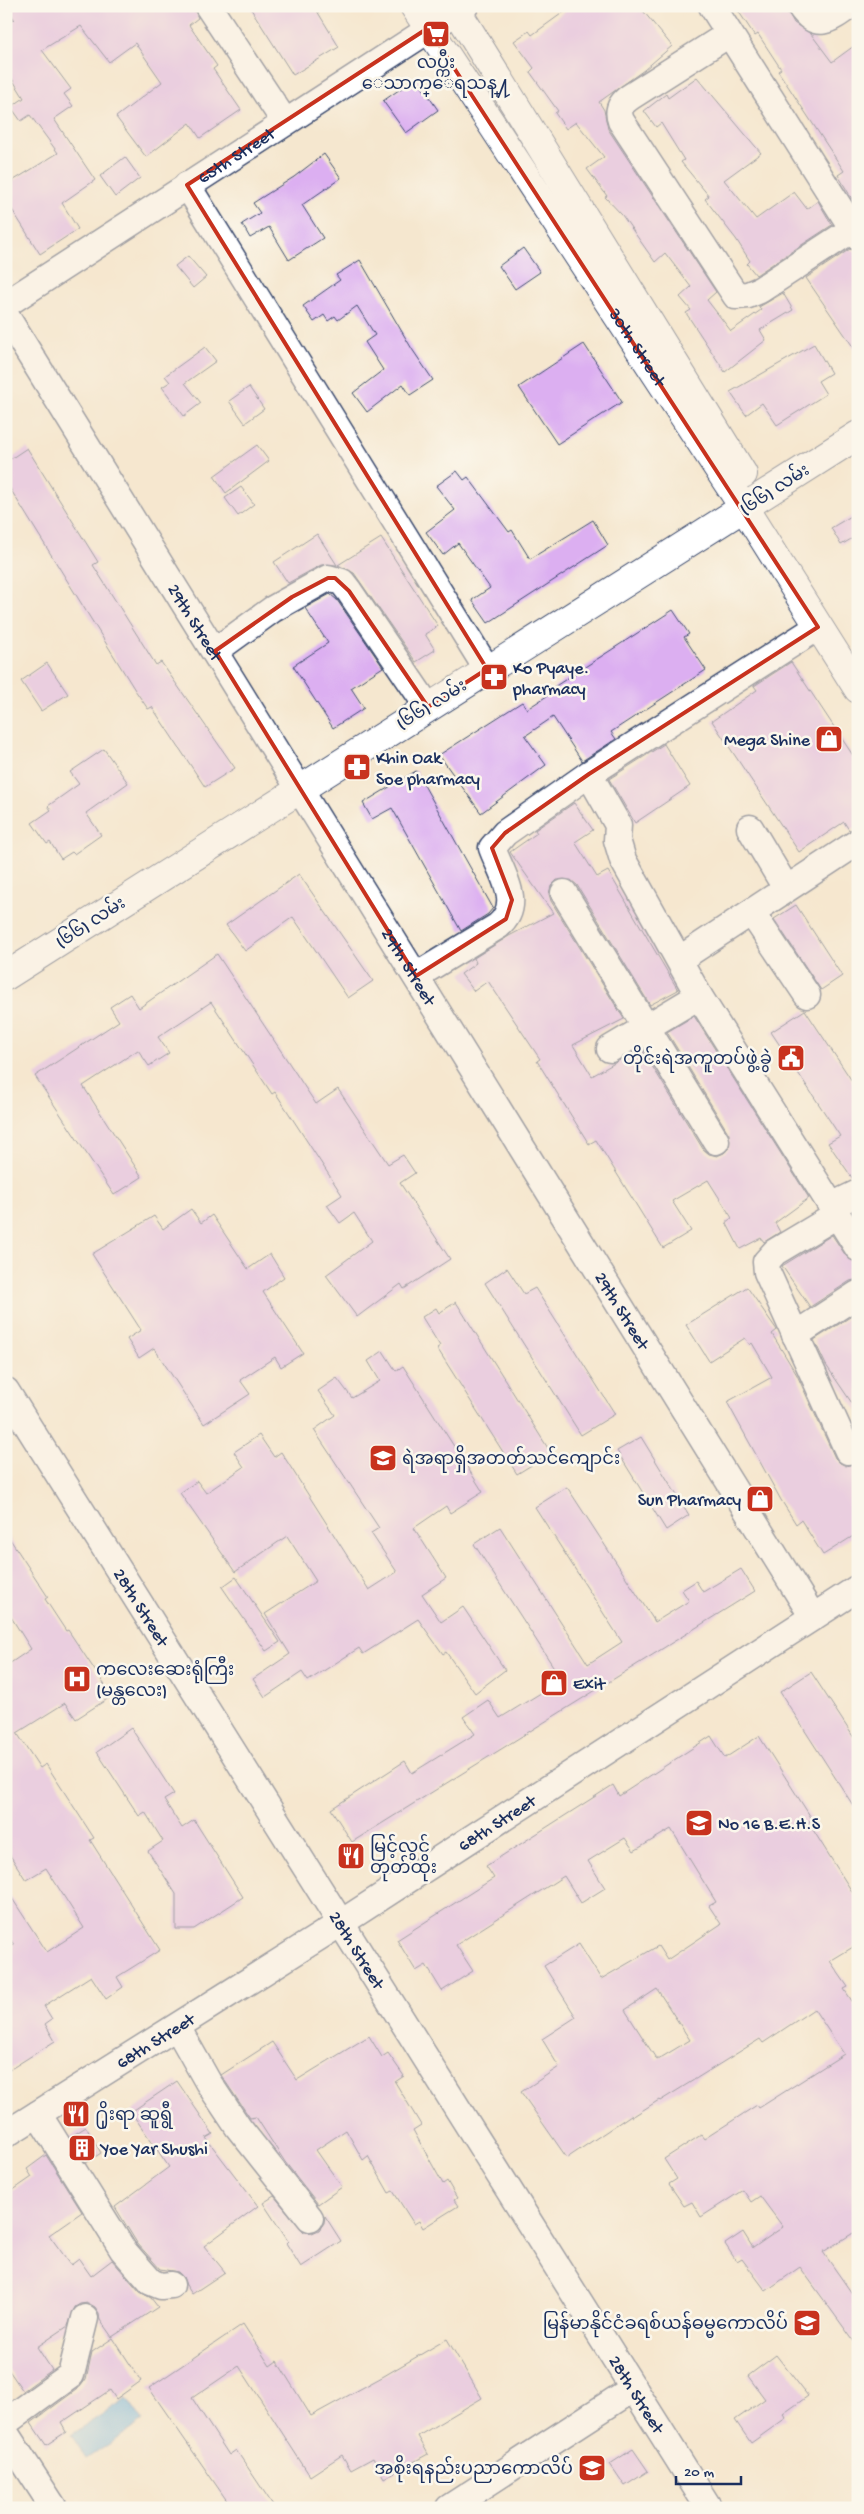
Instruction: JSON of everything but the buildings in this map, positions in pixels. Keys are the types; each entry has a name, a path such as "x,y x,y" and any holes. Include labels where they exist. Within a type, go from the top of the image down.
{"main road":[{"name":"30th Street","path":"459,8 601,242 751,503 818,627 858,689"},
{"name":"30th Street","path":"421,17 578,256 858,657"},
{"path":"578,256 601,242"},
{"name":"(၆၆) လမ်း","path":"6,976 299,788 858,435"}],"street":[{"path":"208,6 285,122"},
{"path":"712,6 855,233 760,290 748,295 736,296 621,121 618,112 622,103 630,97 729,34"},
{"path":"800,6 808,17 818,22 824,21 848,6"},
{"name":"65th Street","path":"6,304 285,122 421,17 459,8"},
{"path":"187,185 487,669"},
{"name":"29th Street","path":"6,316 813,1617"},
{"path":"215,651 280,605 328,578 335,578 342,582 350,592 428,707"},
{"path":"416,976 506,919 512,900 492,848 505,833 589,774 818,627"},
{"path":"589,774 618,825 618,840 622,860 680,958 700,996 858,1248"},
{"path":"750,828 786,888"},
{"path":"680,958 858,842"},
{"path":"564,893 716,1141"},
{"path":"752,912 807,995"},
{"path":"610,1049 700,996"},
{"path":"848,1451 767,1272 766,1262 776,1252 858,1193"},
{"path":"795,1335 858,1294"},
{"name":"28th Street","path":"6,1391 709,2508"},
{"name":"68th Street","path":"6,2134 341,1923 858,1588"},
{"path":"177,2027 208,2082 238,2127 310,2218"},
{"path":"38,2114 123,2250 152,2282 161,2286 171,2286"},
{"path":"6,2422 71,2375 85,2318"},
{"path":"449,2508 634,2388"},
{"path":"6,2434 54,2508"}],"highlighted area":[{"path":"428,28 818,627 589,774 505,833 492,848 512,900 506,919 416,976 215,651 292,597 328,578 335,578 349,591 428,707 487,669 187,185"}],"water":[{"path":"127,2398 143,2421 87,2459 71,2435"}],"place":[{"name":"လပ္ကီး ေသာက္ေရသန္႔","path":"436,34"},
{"name":"Ko Pyaye. pharmacy","path":"494,677"},
{"name":"Mega Shine","path":"829,739"},
{"name":"Khin Oak Soe pharmacy","path":"357,767"},
{"name":"တိုင်းရဲအကူတပ်ဖွဲ့ခွဲ","path":"791,1058"},
{"name":"ရဲအရာရှိအတတ်သင်ကျောင်း","path":"383,1458"},
{"name":"Sun Pharmacy","path":"760,1499"},
{"name":"ကလေးဆေးရုံကြီး (မန္တလေး)","path":"77,1679"},
{"name":"Exit","path":"554,1683"},
{"name":"No 16 B.E.H.S","path":"699,1823"},
{"name":"မြင့်လွင် တုတ်ထိုး","path":"351,1856"},
{"name":"႐ိုးရာ ဆူရွီ","path":"76,2114"},
{"name":"Yoe Yar Shushi","path":"82,2148"},
{"name":"မြန်မာနိုင်ငံခရစ်ယန်ဓမ္မကောလိပ်","path":"807,2323"},
{"name":"အစိုးရနည်းပညာကောလိပ်","path":"592,2468"}]}
